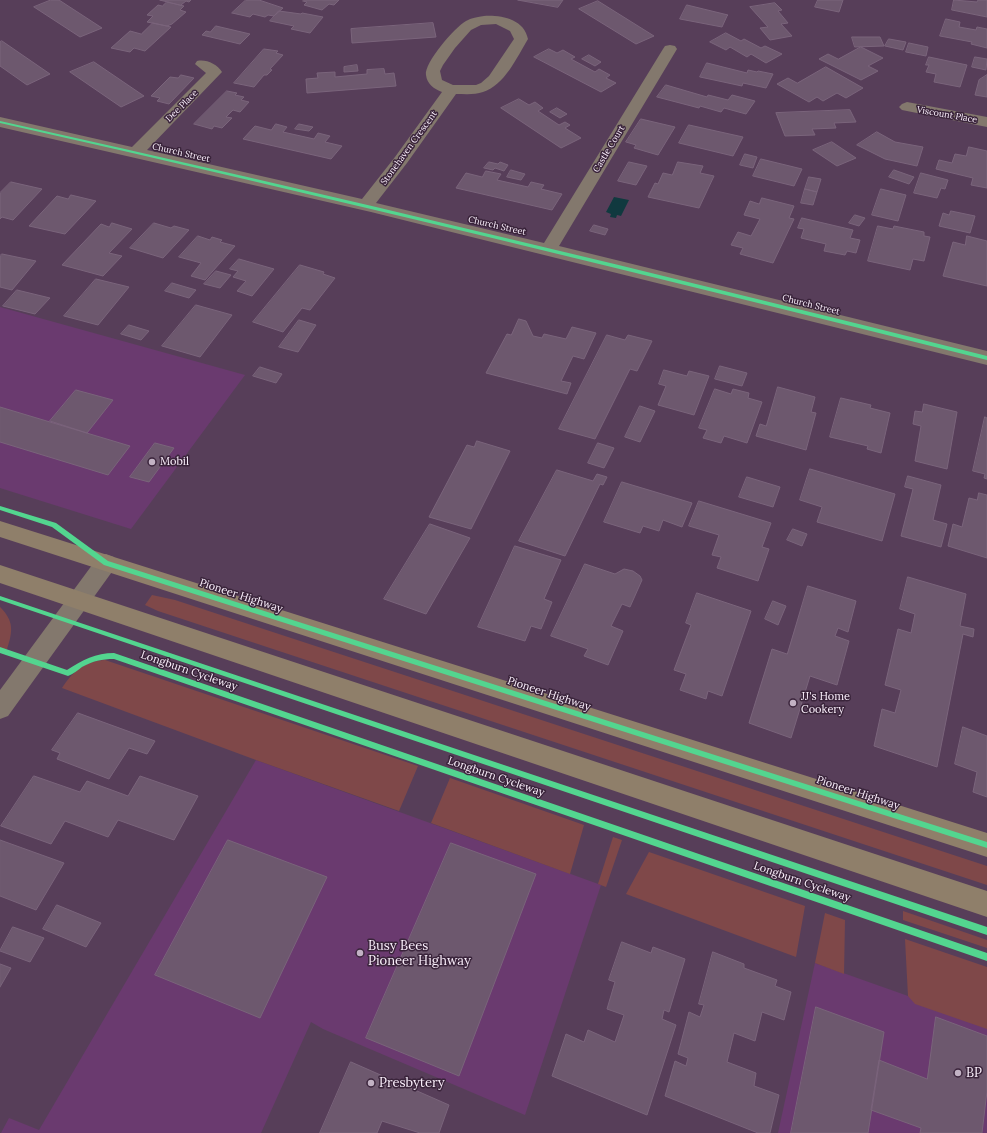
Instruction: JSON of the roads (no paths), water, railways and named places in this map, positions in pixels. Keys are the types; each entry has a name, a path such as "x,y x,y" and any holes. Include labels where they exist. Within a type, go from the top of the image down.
{"main road":[{"name":"Pioneer Highway","path":"0,529 987,845"},
{"path":"0,574 987,904"}],"street":[{"path":"483,20 496,20 515,27 521,33 521,39 494,78 486,86 470,90 451,90 436,82 433,76 433,70 463,30 471,24 483,20"},
{"name":"Castle Court","path":"549,248 670,49"},
{"name":"Dee Place","path":"137,152 215,72 202,64"},
{"name":"Stonehaven Crescent","path":"366,205 401,160 451,90"},
{"name":"Viscount Place","path":"907,108 987,122"},
{"name":"Church Street","path":"0,122 137,152 549,248 987,358"},
{"path":"0,709 106,563"}],"place":[{"name":"Mobil","path":"152,462"},
{"name":"JJ's Home Cookery","path":"793,703"},
{"name":"Busy Bees Pioneer Highway","path":"360,953"},
{"name":"BP","path":"958,1073"},
{"name":"Presbytery","path":"371,1083"}]}
